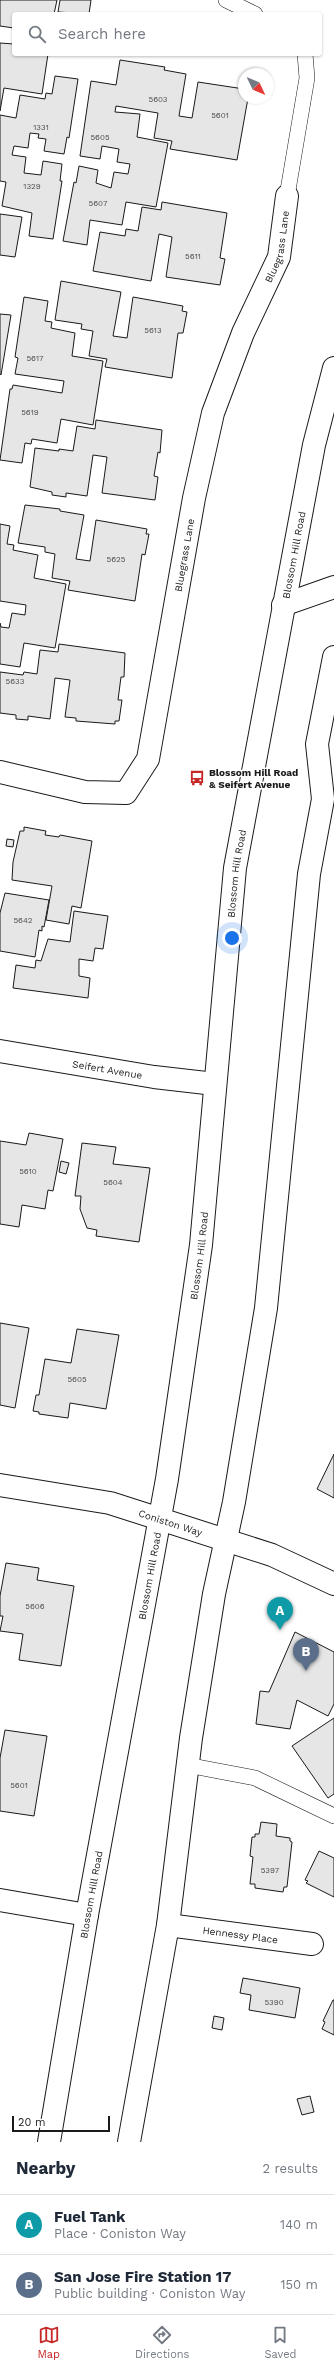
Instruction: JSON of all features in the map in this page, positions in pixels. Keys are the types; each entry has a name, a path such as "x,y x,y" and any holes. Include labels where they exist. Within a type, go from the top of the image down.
{"main road":[{"name":"Bluegrass Lane","path":"0,772 86,792 126,793 148,759 194,498 213,413 243,333 279,257 286,196"},
{"name":"Blossom Hill Road","path":"49,2142 87,1915 160,1519 201,1245 235,868 314,445 334,368"},
{"path":"283,605 334,587"},
{"path":"129,2142 168,1925 187,1765 214,1594 226,1540 266,1308 308,881 323,799 317,744 334,657"},
{"path":"323,799 334,778"},
{"name":"Seifert Avenue","path":"0,1051 154,1077 215,1084"},
{"name":"Coniston Way","path":"0,1484 110,1503 272,1555 334,1584"},
{"path":"0,1900 87,1915"},
{"name":"Hennessy Place","path":"168,1925 312,1944"}],"lane":[{"path":"226,0 251,12"},
{"path":"286,196 307,78 305,56"},
{"path":"187,1765 255,1778 334,1816"}],"building":[{"path":"0,0 57,0 54,12 12,12 12,28 0,26"},
{"path":"60,0 91,0 89,12 58,12"},
{"path":"0,43 12,44 12,56 48,56 42,94 4,88 0,111"},
{"path":"120,60 165,67 164,70 186,74 179,116 192,118 198,82 238,88 238,104 247,104 237,160 170,149 172,141 154,138 158,113 116,106 115,112 140,114 137,137 168,143 156,207 126,202 122,225 90,220 87,245 63,241 74,182 76,183 79,166 98,170 96,183 111,188 114,172 128,174 130,164 117,162 119,149 102,146 100,159 80,156 91,81 116,85"},
{"path":"55,76 78,79 69,138 67,137 64,154 44,151 46,139 38,138 39,134 30,133 28,148 14,146 12,155 26,157 24,173 41,175 43,161 62,164 60,181 62,181 53,239 29,236 32,213 2,206 6,182 0,181 0,115 16,118 20,95 45,99 46,93 52,94"},
{"path":"162,202 227,213 220,258 225,259 220,285 166,277 172,237 159,234 151,281 93,271 100,232 125,236 126,229 138,231 142,207 161,210"},
{"path":"0,214 22,217 15,257 0,255"},
{"path":"61,281 121,292 113,336 127,338 133,297 183,306 182,311 187,312 183,333 178,333 172,378 105,367 107,359 89,356 93,331 81,329 82,324 55,320"},
{"path":"24,297 48,301 45,321 52,322 51,328 75,333 72,356 103,361 93,425 61,419 57,443 32,439 31,444 25,443 22,463 0,460 10,389 12,389 13,385 62,393 64,381 15,374 18,358 15,357"},
{"path":"0,314 11,315 1,375 0,374"},
{"path":"96,420 162,430 160,453 158,452 154,476 158,477 155,500 102,493 107,457 93,455 87,496 66,493 66,497 52,495 52,492 30,487 35,448 73,451 77,426 95,429"},
{"path":"25,505 60,509 60,511 84,515 76,559 90,561 96,520 147,529 146,534 149,534 145,555 142,554 135,601 68,590 70,581 52,578 55,554 45,552 45,547 18,543"},
{"path":"0,524 10,526 7,544 14,545 13,550 38,555 34,578 66,584 55,648 24,643 20,667 0,664 0,623 1,627 9,628 12,613 25,615 26,605 0,601"},
{"path":"59,644 125,653 124,677 121,677 118,700 122,700 119,721 115,721 115,724 76,721 76,718 65,717 70,680 55,678 50,719 28,716 28,720 16,719 16,715 0,713 0,672 23,675 24,672 37,674 40,650 58,652"},
{"path":"24,827 46,831 45,835 59,837 60,835 92,841 81,908 72,906 69,924 46,920 52,886 12,880 13,862 20,831 24,831"},
{"path":"7,839 14,840 13,847 6,846"},
{"path":"5,893 49,900 44,927 42,926 42,931 39,930 35,957 0,951 0,913"},
{"path":"74,911 108,916 103,949 95,948 93,961 79,959 79,976 90,978 88,998 13,988 16,965 35,968 36,960 41,961 48,939 70,942"},
{"path":"29,1133 63,1139 53,1191 48,1190 45,1209 22,1205 19,1227 0,1224 0,1141 26,1145"},
{"path":"82,1143 116,1147 113,1164 150,1168 139,1242 96,1236 97,1230 87,1228 80,1209 81,1196 75,1196"},
{"path":"61,1161 69,1163 66,1174 59,1172"},
{"path":"0,1323 29,1328 15,1408 0,1405"},
{"path":"77,1329 119,1335 106,1409 70,1403 68,1418 39,1414 39,1412 33,1411 36,1395 39,1395 45,1359 71,1363"},
{"path":"334,1454 334,1498 317,1489"},
{"path":"6,1563 39,1568 37,1580 74,1586 61,1666 19,1660 23,1634 0,1631 3,1616 0,1616 0,1596"},
{"path":"295,1632 334,1652 334,1704 328,1716 297,1700 290,1729 256,1724 260,1691 269,1692"},
{"path":"334,1718 334,1794 328,1798 292,1746"},
{"path":"5,1730 47,1736 34,1816 0,1811 0,1758"},
{"path":"261,1822 277,1824 276,1836 290,1838 290,1841 292,1842 287,1887 284,1887 283,1892 255,1888 255,1884 250,1884 253,1857 250,1856 252,1837 255,1837 255,1834 259,1834"},
{"path":"319,1851 334,1858 334,1897 306,1883 308,1881 305,1880"},
{"path":"243,1978 300,1988 295,2018 249,2010 251,1995 240,1993"},
{"path":"333,2000 334,2035 322,2029 325,2022 323,2021"},
{"path":"214,2016 224,2018 222,2030 212,2028"},
{"path":"310,2096 314,2112 302,2115 297,2099"}],"place":[{"name":"Blossom Hill Road & Seifert Avenue","path":"197,778"},
{"name":"Fuel Tank","path":"280,1630"},
{"name":"San Jose Fire Station 17","path":"306,1671"}]}
